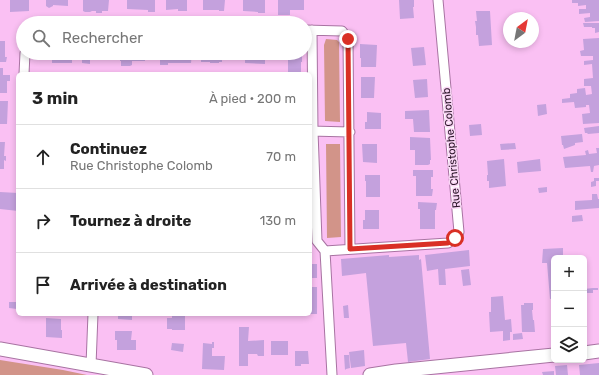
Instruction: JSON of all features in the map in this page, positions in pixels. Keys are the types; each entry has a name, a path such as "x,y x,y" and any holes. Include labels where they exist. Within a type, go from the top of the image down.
{"street":[{"name":"Rue Christophe Colomb","path":"325,251 448,243 455,238 458,232 438,0"},
{"path":"312,30 342,31 348,39 350,249"},
{"path":"24,72 25,60"},
{"path":"310,60 310,72"},
{"path":"332,375 325,251 317,241 312,131 350,132"},
{"path":"92,365 93,316"},
{"path":"0,349 146,375"},
{"path":"587,353 599,352"},
{"path":"370,375 396,371 551,356"}],"shaded area":[{"path":"326,39 337,40 339,42 340,122 325,121 324,45"},
{"path":"326,144 340,144 341,237 327,238"},
{"path":"0,360 63,370 87,375 0,375"}],"building":[{"path":"10,0 29,0 29,11 10,12"},
{"path":"46,0 68,0 68,6 53,5 49,8 46,6"},
{"path":"83,0 109,0 108,11 102,11 102,13 96,13 96,11 85,12 83,11"},
{"path":"127,0 155,0 155,12 148,12 148,10 127,9"},
{"path":"166,0 187,0 187,11 178,11 178,9 166,10"},
{"path":"203,0 225,0 224,11 203,10"},
{"path":"243,0 265,0 265,13 243,11"},
{"path":"278,0 304,0 304,10 290,10 290,15 278,15"},
{"path":"399,0 414,0 414,18 400,19"},
{"path":"572,0 599,0 599,21 585,22 584,18 590,17 590,13 579,14 579,9 586,9 586,5 578,6 578,3 572,3"},
{"path":"476,11 490,11 492,45 479,46 478,35 476,35"},
{"path":"583,23 599,23 599,32 595,33 595,28 592,27 584,27"},
{"path":"599,38 599,123 583,124 582,114 590,113 589,105 586,105 586,107 575,108 574,102 562,103 562,99 570,98 570,94 577,93 577,89 585,88 586,95 592,94 591,86 584,86 584,79 593,78 592,64 584,65 584,61 593,60 593,56 581,56 580,51 584,50 583,39"},
{"path":"0,41 5,41 5,57 7,57 6,62 0,62"},
{"path":"360,44 377,45 376,67 361,67"},
{"path":"424,47 426,65 413,66 411,48"},
{"path":"52,60 72,60 72,63 52,63"},
{"path":"82,60 90,60 90,64 82,63"},
{"path":"145,60 132,61 132,65 130,66 121,66 120,61"},
{"path":"160,60 191,60 191,63 168,63 168,65 160,65"},
{"path":"201,60 222,60 222,62 219,63 201,62"},
{"path":"245,60 265,60 265,64 245,63"},
{"path":"288,60 302,60 301,72 288,72"},
{"path":"0,68 3,68 3,75 10,75 10,81 7,81 7,93 0,93"},
{"path":"361,77 375,77 374,98 361,98"},
{"path":"427,79 428,97 415,98 413,80"},
{"path":"0,101 8,101 7,124 0,124"},
{"path":"546,104 547,114 538,116 537,105"},
{"path":"429,110 430,132 414,132 413,119 405,119 405,111"},
{"path":"367,112 381,113 381,129 365,129"},
{"path":"481,124 482,135 470,136 469,125"},
{"path":"599,126 599,133 585,133 584,128"},
{"path":"582,134 583,142 575,143 575,145 564,149 561,136"},
{"path":"410,137 430,138 430,164 415,165 415,150 410,150"},
{"path":"0,142 5,142 4,156 6,156 6,161 4,160 4,169 0,169"},
{"path":"515,143 516,149 501,150 500,144"},
{"path":"362,144 377,144 377,163 363,162"},
{"path":"596,148 599,148 599,165 594,166 593,172 591,172 590,166 565,168 563,157 586,155 585,151 588,150 589,154 597,153"},
{"path":"504,159 506,186 489,188 489,181 487,181 487,161"},
{"path":"540,159 541,171 518,173 517,162"},
{"path":"413,170 433,170 433,177 431,177 431,189 433,189 432,196 416,196 416,176 413,176"},
{"path":"365,175 380,175 380,197 366,197"},
{"path":"594,178 599,178 599,181 596,181 596,186 591,187 591,182 594,181"},
{"path":"547,187 547,192 539,193 538,188"},
{"path":"0,192 16,193 16,211 0,209"},
{"path":"592,194 597,194 599,199 599,208 575,210 575,201 592,200"},
{"path":"418,202 437,203 435,210 435,229 420,229 420,209 418,209"},
{"path":"365,210 379,210 379,229 363,229"},
{"path":"582,215 583,221 572,222 572,216"},
{"path":"563,248 563,255 551,255 550,299 547,263 542,263 543,249"},
{"path":"469,250 470,266 445,269 446,285 439,285 438,269 427,271 425,255"},
{"path":"389,255 389,257 419,255 419,260 421,259 430,359 408,362 406,343 373,346 366,273 342,276 341,259"},
{"path":"312,264 317,264 317,278 312,278"},
{"path":"469,269 471,285 463,286 461,270"},
{"path":"312,287 317,287 317,314 312,314"},
{"path":"598,288 598,290 593,290 593,293 587,293 587,289"},
{"path":"503,296 505,320 511,319 512,332 510,332 510,340 503,341 503,331 490,332 489,312 491,312 491,297"},
{"path":"9,302 16,302 16,309 9,308"},
{"path":"524,303 533,303 532,310 535,332 522,332 521,305 524,305"},
{"path":"348,305 349,318 344,318 343,306"},
{"path":"118,316 132,316 132,320 118,319"},
{"path":"172,316 185,316 185,330 167,329 167,318 172,318"},
{"path":"46,318 61,319 62,338 46,337"},
{"path":"239,327 249,327 248,341 264,340 264,356 248,354 248,366 239,366"},
{"path":"115,331 132,331 131,340 136,340 136,350 117,350"},
{"path":"522,333 523,339 513,340 513,334"},
{"path":"271,341 288,341 288,355 271,355"},
{"path":"212,342 214,342 214,348 212,348 212,356 225,356 224,370 202,369 203,343 212,344"},
{"path":"172,343 184,344 183,352 171,350"},
{"path":"364,350 365,366 351,368 349,352"},
{"path":"295,351 308,351 309,364 295,366"},
{"path":"344,355 349,355 350,368 345,370"},
{"path":"599,363 599,375 580,375 579,365"},
{"path":"567,365 568,375 556,375 555,366"},
{"path":"554,371 554,375 543,375 542,372"}],"route":[{"path":"348,39 350,249 448,243 455,238"}]}
